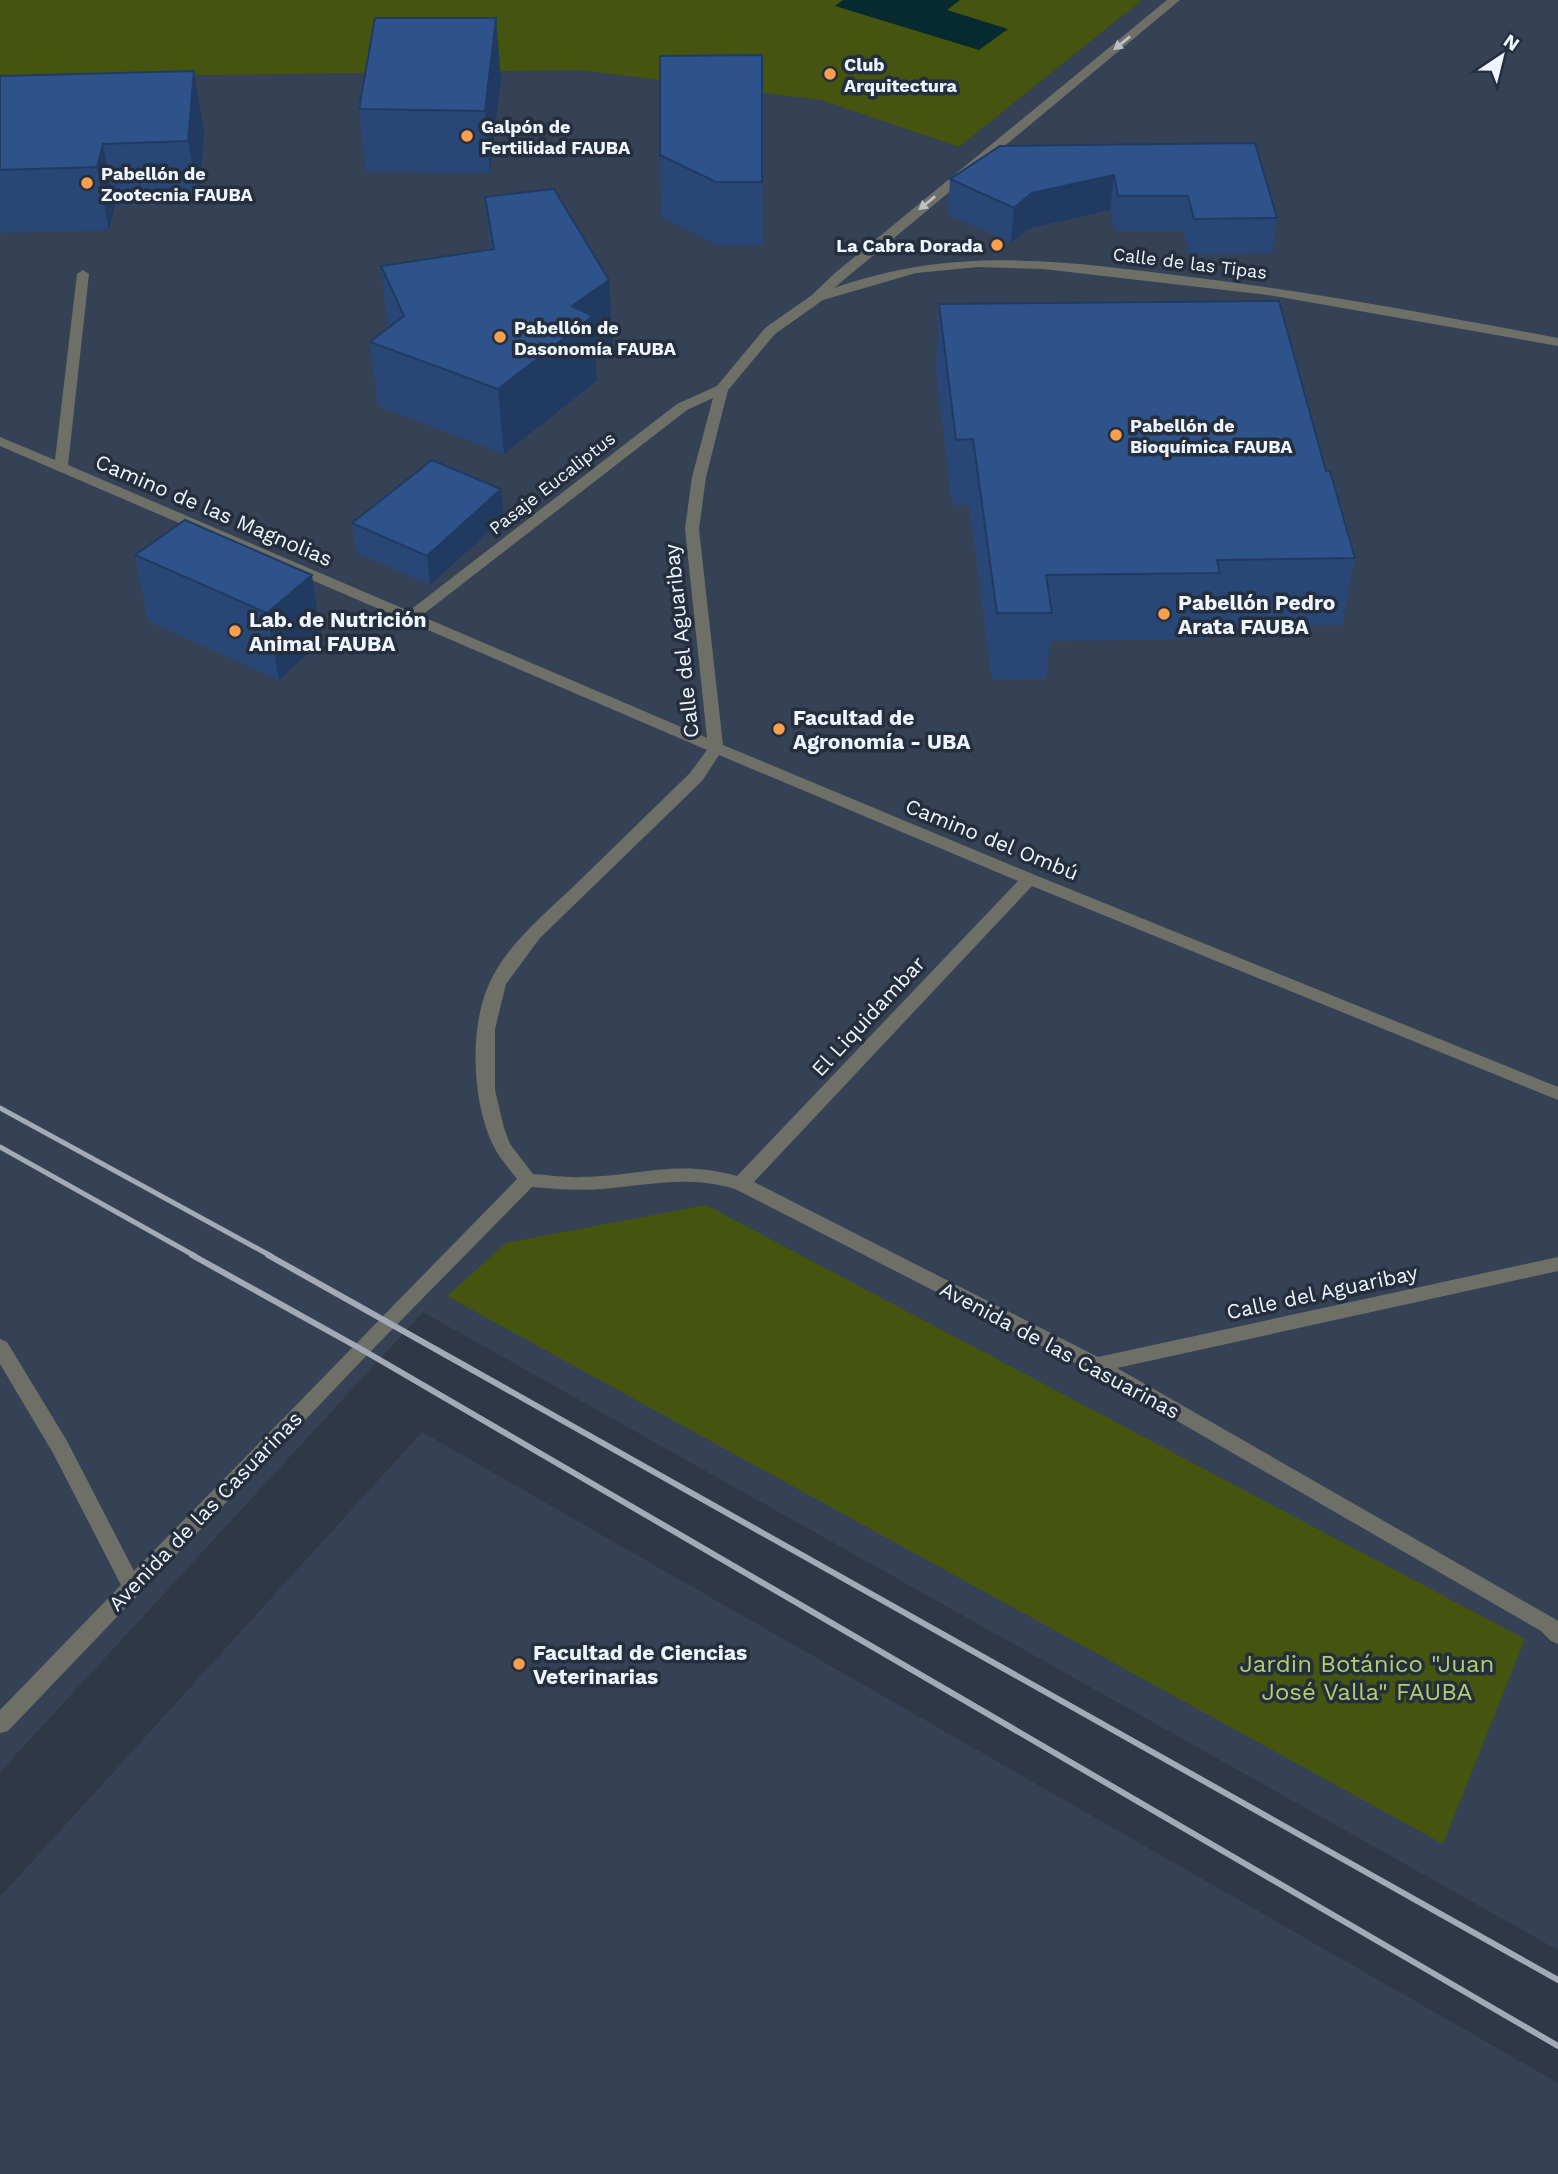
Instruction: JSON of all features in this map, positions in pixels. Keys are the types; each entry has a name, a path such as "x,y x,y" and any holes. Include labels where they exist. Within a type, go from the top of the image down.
{"lane":[{"name":"Calle del Aguaribay","path":"528,1180 503,1147 496,1130 483,1068 494,990 511,962 534,934 696,777 716,748 692,529 699,477 722,389 771,331 817,298 839,275 1174,0"},
{"name":"Calle de las Tipas","path":"817,298 866,280 918,269 981,264 1070,267 1320,297 1558,342"},
{"path":"61,467 83,274"},
{"name":"Pasaje Eucaliptus","path":"411,617 682,407 722,389"},
{"name":"Camino de las Magnolias","path":"0,440 411,617"},
{"name":"Camino del Ombú","path":"411,617 1029,879 1558,1094"},
{"name":"El Liquidambar","path":"741,1184 1029,879"},
{"name":"Avenida de las Casuarinas","path":"0,1724 528,1180 582,1184 683,1171 713,1175 741,1184 1096,1365 1548,1625 1558,1635"},
{"name":"Calle del Aguaribay","path":"1096,1365 1558,1264"},
{"path":"0,1348 60,1447 132,1587"}],"shaded area":[{"path":"843,0 960,0 947,10 1008,29 979,50 835,6"},
{"name":"Facultad de Agronomía - UBA","path":"1142,0 1558,0 1558,1950 423,1312 0,1772 0,78 579,70 821,100 959,147"},
{"name":"Facultad de Ciencias Veterinarias","path":"422,1432 1558,2083 1558,2174 0,2174 0,1897"}],"green space":[{"name":"Club Arquitectura","path":"0,0 1142,0 959,147 821,100 579,70 0,78"},
{"name":"Jardin Botánico \"Juan José Valla\" FAUBA","path":"706,1205 1525,1639 1443,1844 447,1296 506,1243"}],"building":[{"path":"375,18 496,18 485,111 359,109"},
{"path":"762,55 762,182 716,182 660,155 660,56"},
{"path":"194,71 188,141 103,144 97,167 0,170 0,76"},
{"path":"1255,143 1277,218 1194,219 1188,196 1118,196 1114,175 1032,193 1014,208 950,179 1000,146"},
{"path":"554,189 609,280 572,306 593,316 498,389 370,342 404,316 381,266 494,249 485,197"},
{"path":"1279,301 1326,471 1330,471 1355,558 1217,560 1220,573 1046,575 1052,613 997,613 973,439 956,440 939,304"},
{"path":"432,460 501,489 427,556 352,523"},
{"path":"185,520 312,575 267,613 135,555"}],"railway":[{"path":"0,1108 271,1256"},
{"path":"0,1147 195,1256"},
{"path":"192,1255 361,1349 1558,2046"},
{"path":"268,1255 1558,1980"}],"place":[{"name":"Club Arquitectura","path":"830,74"},
{"name":"Galpón de Fertilidad FAUBA","path":"467,136"},
{"name":"Pabellón de Zootecnia FAUBA","path":"87,183"},
{"name":"La Cabra Dorada","path":"997,245"},
{"name":"Pabellón de Dasonomía FAUBA","path":"500,337"},
{"name":"Pabellón de Bioquímica FAUBA","path":"1116,435"},
{"name":"Pabellón Pedro Arata FAUBA","path":"1164,614"},
{"name":"Lab. de Nutrición Animal FAUBA","path":"235,631"},
{"name":"Facultad de Agronomía - UBA","path":"779,729"},
{"name":"Facultad de Ciencias Veterinarias","path":"519,1664"}]}
